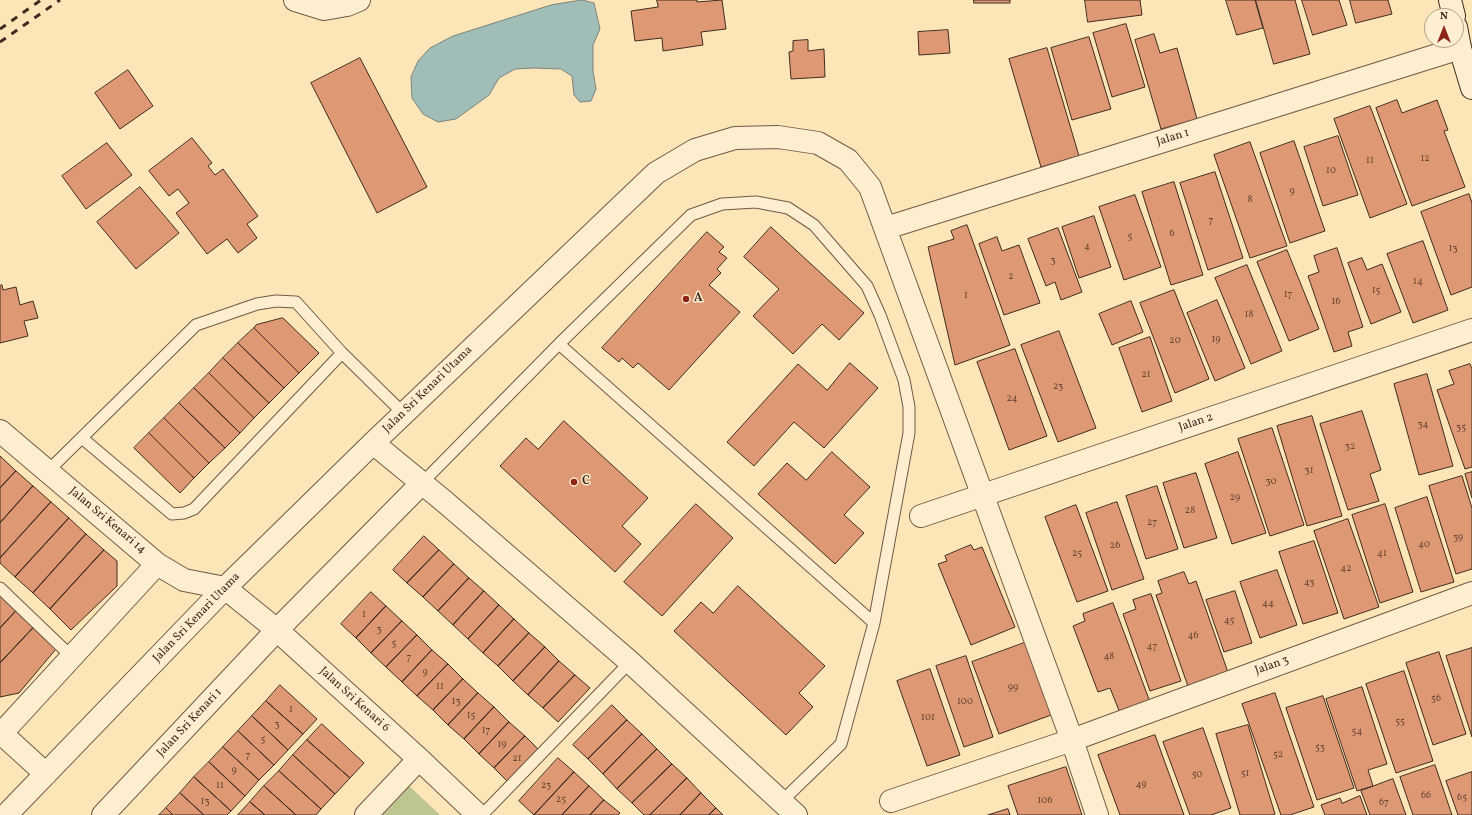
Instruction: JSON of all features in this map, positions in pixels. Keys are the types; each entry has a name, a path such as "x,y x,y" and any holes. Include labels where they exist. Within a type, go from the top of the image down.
{"street":[{"path":"295,0 324,9 347,5 359,0"},
{"name":"Jalan 1","path":"886,228 1428,48"},
{"path":"1461,48 1472,88"},
{"name":"Jalan Sri Kenari Utama","path":"6,815 225,588 403,413 656,173 695,150 735,138 778,137 818,143 848,160 870,186 1072,740 1097,815"},
{"name":"Jalan 2","path":"920,516 1472,330"},
{"name":"Jalan Sri Kenari 14","path":"0,431 157,564 184,580 225,588"},
{"path":"373,443 422,483 630,662 789,808"},
{"name":"Jalan Sri Kenari 1","path":"103,815 277,630 422,483"},
{"path":"46,774 0,733 157,564"},
{"name":"Jalan Sri Kenari 6","path":"225,588 277,630 419,759 478,815"},
{"name":"Jalan 3","path":"891,801 1072,740 1472,593"},
{"path":"366,815 419,759"}],"lane":[{"path":"422,483 559,344 691,215 722,204 756,202 788,208 814,225 867,286 880,315 904,380 909,407 909,433 874,623 841,744 789,808"},
{"path":"48,471 196,325 257,304 276,301 296,302 342,353 403,413"},
{"path":"559,344 874,623"},
{"path":"82,438 172,514 184,513 194,509 342,353"},
{"path":"0,588 72,657"},
{"path":"482,815 630,662"}],"green space":[{"path":"407,784 440,815 378,815"}],"water":[{"path":"582,0 594,3 600,29 593,45 593,71 596,89 591,101 580,102 574,95 572,76 561,69 534,68 515,69 499,78 489,95 456,119 438,122 423,114 412,98 411,77 418,61 430,48 453,36 551,5"}],"building":[{"path":"657,0 697,0 697,2 722,0 726,29 701,32 703,45 663,51 662,38 635,41 631,11 658,7"},
{"path":"974,0 1010,0 1010,3 974,3"},
{"path":"1085,0 1140,0 1142,15 1088,22"},
{"path":"1226,0 1255,0 1263,28 1237,35"},
{"path":"1256,0 1295,0 1310,54 1274,64"},
{"path":"1302,0 1339,0 1347,25 1313,35"},
{"path":"1350,0 1388,0 1392,14 1356,23"},
{"path":"1126,24 1145,87 1112,97 1093,33"},
{"path":"948,30 950,53 919,55 918,32"},
{"path":"1154,34 1160,53 1177,48 1197,119 1161,129 1135,40"},
{"path":"1089,37 1111,109 1072,120 1051,48"},
{"path":"808,40 808,51 824,49 825,77 791,79 789,52 793,51 793,41"},
{"path":"1047,48 1079,156 1041,167 1009,59"},
{"path":"360,58 427,187 377,213 311,83"},
{"path":"128,70 153,106 120,129 95,93"},
{"path":"1397,100 1402,113 1437,100 1448,130 1444,131 1465,187 1412,206 1376,108"},
{"path":"1370,106 1407,204 1370,218 1334,119"},
{"path":"1338,136 1358,195 1323,206 1304,147"},
{"path":"192,138 212,163 208,166 215,175 223,169 258,216 247,224 257,238 238,253 227,239 207,254 176,213 189,203 178,189 169,196 149,171"},
{"path":"1294,141 1325,231 1290,243 1260,153"},
{"path":"1250,142 1287,246 1250,258 1214,155"},
{"path":"107,143 132,175 86,209 62,176"},
{"path":"1215,172 1243,258 1208,270 1180,183"},
{"path":"1174,182 1203,275 1171,285 1142,192"},
{"path":"140,187 179,233 136,269 97,222"},
{"path":"1469,194 1472,203 1472,287 1451,295 1421,212"},
{"path":"1135,195 1161,267 1124,280 1099,207"},
{"path":"1094,216 1111,267 1079,278 1062,227"},
{"path":"967,225 1010,345 955,365 928,247 954,239 951,231"},
{"path":"771,227 864,313 839,340 822,324 793,354 753,316 779,289 744,257"},
{"path":"1058,228 1082,292 1061,300 1055,282 1046,286 1028,239"},
{"name":"A","path":"707,232 724,247 719,252 727,258 717,269 721,273 709,285 740,312 669,390 638,363 633,368 622,358 619,362 602,348"},
{"path":"997,237 1002,251 1019,245 1040,303 1004,315 979,244"},
{"path":"1423,241 1448,310 1413,323 1387,254"},
{"path":"1337,248 1363,327 1348,332 1352,346 1334,352 1308,276 1319,272 1314,256"},
{"path":"1287,250 1319,329 1289,341 1257,262"},
{"path":"1362,258 1367,270 1382,264 1401,312 1371,324 1348,263"},
{"path":"1247,265 1282,351 1251,364 1215,278"},
{"path":"2,285 3,290 16,287 20,305 33,301 38,318 24,321 28,336 0,343 0,286"},
{"path":"1174,290 1209,379 1175,393 1140,303"},
{"path":"1217,300 1245,368 1215,381 1187,313"},
{"path":"1131,301 1143,332 1112,345 1099,314"},
{"path":"283,318 319,353 299,373 254,328 256,325"},
{"path":"254,328 299,373 284,388 238,343"},
{"path":"1059,331 1096,428 1058,442 1021,345"},
{"path":"1150,337 1172,401 1142,412 1119,348"},
{"path":"238,343 284,388 269,403 223,358"},
{"path":"1015,349 1047,436 1009,450 977,362"},
{"path":"223,358 269,403 254,418 209,373"},
{"path":"850,363 878,388 824,448 794,422 754,466 727,442 798,364 827,390"},
{"path":"1470,364 1472,369 1472,467 1465,469 1437,390 1454,384 1449,371"},
{"path":"209,373 254,418 240,433 194,388"},
{"path":"1427,374 1453,466 1419,475 1394,384"},
{"path":"194,388 240,433 225,448 179,403"},
{"path":"179,403 225,448 209,463 164,418"},
{"path":"1362,411 1381,470 1370,474 1379,501 1348,510 1320,424"},
{"path":"1312,416 1342,516 1307,526 1277,426"},
{"path":"164,418 209,463 194,478 149,433"},
{"name":"C","path":"564,421 648,498 622,526 641,544 615,572 500,466 526,438 538,449"},
{"path":"1272,428 1304,525 1270,536 1238,439"},
{"path":"149,433 194,478 180,493 134,448"},
{"path":"832,452 870,487 844,515 864,533 835,564 758,494 787,463 806,480"},
{"path":"1238,452 1266,533 1232,544 1205,464"},
{"path":"0,456 16,471 0,488"},
{"path":"16,471 33,486 0,523 0,488"},
{"path":"1472,472 1472,498 1465,474"},
{"path":"1196,473 1217,538 1184,548 1163,483"},
{"path":"1462,476 1472,508 1472,569 1456,574 1429,486"},
{"path":"33,486 51,502 0,558 0,523"},
{"path":"1157,486 1178,549 1146,559 1126,496"},
{"path":"1427,497 1454,582 1421,592 1395,508"},
{"path":"51,502 69,518 15,577 0,563 0,558"},
{"path":"1117,502 1144,579 1112,590 1086,513"},
{"path":"696,504 733,538 662,616 624,582"},
{"path":"1385,504 1413,592 1380,603 1352,515"},
{"path":"1076,505 1108,591 1077,602 1045,517"},
{"path":"69,518 86,534 33,593 15,577"},
{"path":"1348,519 1379,607 1344,619 1314,531"},
{"path":"86,534 104,550 50,609 33,593"},
{"path":"424,536 439,550 407,583 393,570"},
{"path":"1314,541 1338,613 1303,624 1279,552"},
{"path":"971,545 974,550 982,547 1015,627 971,645 938,564 947,561 945,556"},
{"path":"104,550 117,561 117,586 71,630 50,609"},
{"path":"439,550 454,564 423,597 407,583"},
{"path":"454,564 469,578 438,611 423,597"},
{"path":"1277,570 1297,625 1260,638 1240,582"},
{"path":"1184,572 1189,584 1196,581 1230,678 1190,692 1156,595 1162,593 1158,581"},
{"path":"469,578 484,591 453,625 438,611"},
{"path":"738,586 825,666 799,693 813,707 786,735 674,631 701,602 713,613"},
{"path":"484,591 499,605 468,639 453,625"},
{"path":"1235,591 1252,643 1224,652 1206,600"},
{"path":"371,592 386,606 356,638 341,624"},
{"path":"1151,594 1181,681 1150,691 1123,614 1136,609 1133,600"},
{"path":"0,596 16,611 0,628"},
{"path":"1113,603 1150,702 1120,713 1110,688 1098,692 1073,626 1085,621 1083,614"},
{"path":"499,605 514,619 483,653 468,639"},
{"path":"386,606 402,621 371,653 356,638"},
{"path":"16,611 33,628 0,663 0,628"},
{"path":"514,619 529,633 498,666 483,653"},
{"path":"402,621 417,635 386,667 371,653"},
{"path":"33,628 56,649 19,693 0,697 0,663"},
{"path":"529,633 545,647 513,681 498,666"},
{"path":"417,635 432,650 402,682 386,667"},
{"path":"1027,642 1054,714 999,734 972,662"},
{"path":"545,647 559,661 528,695 513,681"},
{"path":"1472,648 1472,737 1446,656"},
{"path":"432,650 448,664 417,696 402,682"},
{"path":"1439,652 1466,734 1433,745 1406,663"},
{"path":"966,656 993,737 964,747 936,666"},
{"path":"559,661 575,675 543,708 528,695"},
{"path":"448,664 463,679 433,710 417,696"},
{"path":"930,669 960,755 927,766 897,681"},
{"path":"1404,671 1433,761 1396,773 1366,684"},
{"path":"575,675 590,688 558,722 543,708"},
{"path":"463,679 478,693 448,725 433,710"},
{"path":"280,685 317,719 303,734 266,701"},
{"path":"1362,687 1387,764 1368,770 1373,786 1357,791 1326,699"},
{"path":"478,693 494,707 464,739 448,725"},
{"path":"1275,693 1314,807 1290,815 1281,815 1242,704"},
{"path":"1323,696 1354,788 1317,800 1286,708"},
{"path":"266,701 303,734 288,750 252,716"},
{"path":"612,705 627,720 588,759 573,745"},
{"path":"494,707 509,722 479,754 464,739"},
{"path":"252,716 288,750 274,765 238,731"},
{"path":"627,720 642,734 603,774 588,759"},
{"path":"509,722 525,736 494,768 479,754"},
{"path":"322,724 364,763 350,778 307,740"},
{"path":"1248,725 1275,814 1272,815 1240,815 1216,734"},
{"path":"1203,728 1231,808 1211,815 1190,815 1163,742"},
{"path":"238,731 274,765 259,780 223,747"},
{"path":"642,734 657,749 617,789 603,774"},
{"path":"1155,735 1184,815 1120,815 1098,755"},
{"path":"525,736 540,751 509,783 494,768"},
{"path":"307,740 350,778 335,794 293,755"},
{"path":"223,747 259,780 245,796 209,762"},
{"path":"657,749 672,764 632,803 617,789"},
{"path":"293,755 335,794 321,809 279,771"},
{"path":"558,758 574,772 534,815 519,801"},
{"path":"209,762 245,796 231,811 194,777"},
{"path":"672,764 687,778 650,815 644,815 632,803"},
{"path":"1435,765 1452,815 1413,815 1400,777"},
{"path":"1066,767 1082,815 1018,815 1008,786"},
{"path":"279,771 321,809 316,815 296,815 264,786"},
{"path":"574,772 589,786 562,815 534,815"},
{"path":"1472,772 1472,815 1458,815 1446,781"},
{"path":"194,777 231,811 227,815 204,815 180,793"},
{"path":"687,778 701,793 680,815 650,815"},
{"path":"1393,779 1406,815 1370,815 1361,791"},
{"path":"264,786 296,815 265,815 250,802"},
{"path":"589,786 604,800 590,815 562,815"},
{"path":"180,793 204,815 173,815 166,808"},
{"path":"701,793 716,808 709,815 680,815"},
{"path":"1360,796 1367,815 1325,815 1321,805 1340,798 1342,803"},
{"path":"604,800 620,813 618,815 590,815"},
{"path":"250,802 265,815 238,815"},
{"path":"166,808 173,815 159,815"},
{"path":"716,808 723,815 709,815"},
{"path":"1008,809 1010,815 988,815"}],"railway":[{"path":"0,29 41,0"},
{"path":"0,42 60,0"}],"place":[{"name":"A","path":"686,299"},
{"name":"C","path":"574,482"}]}
